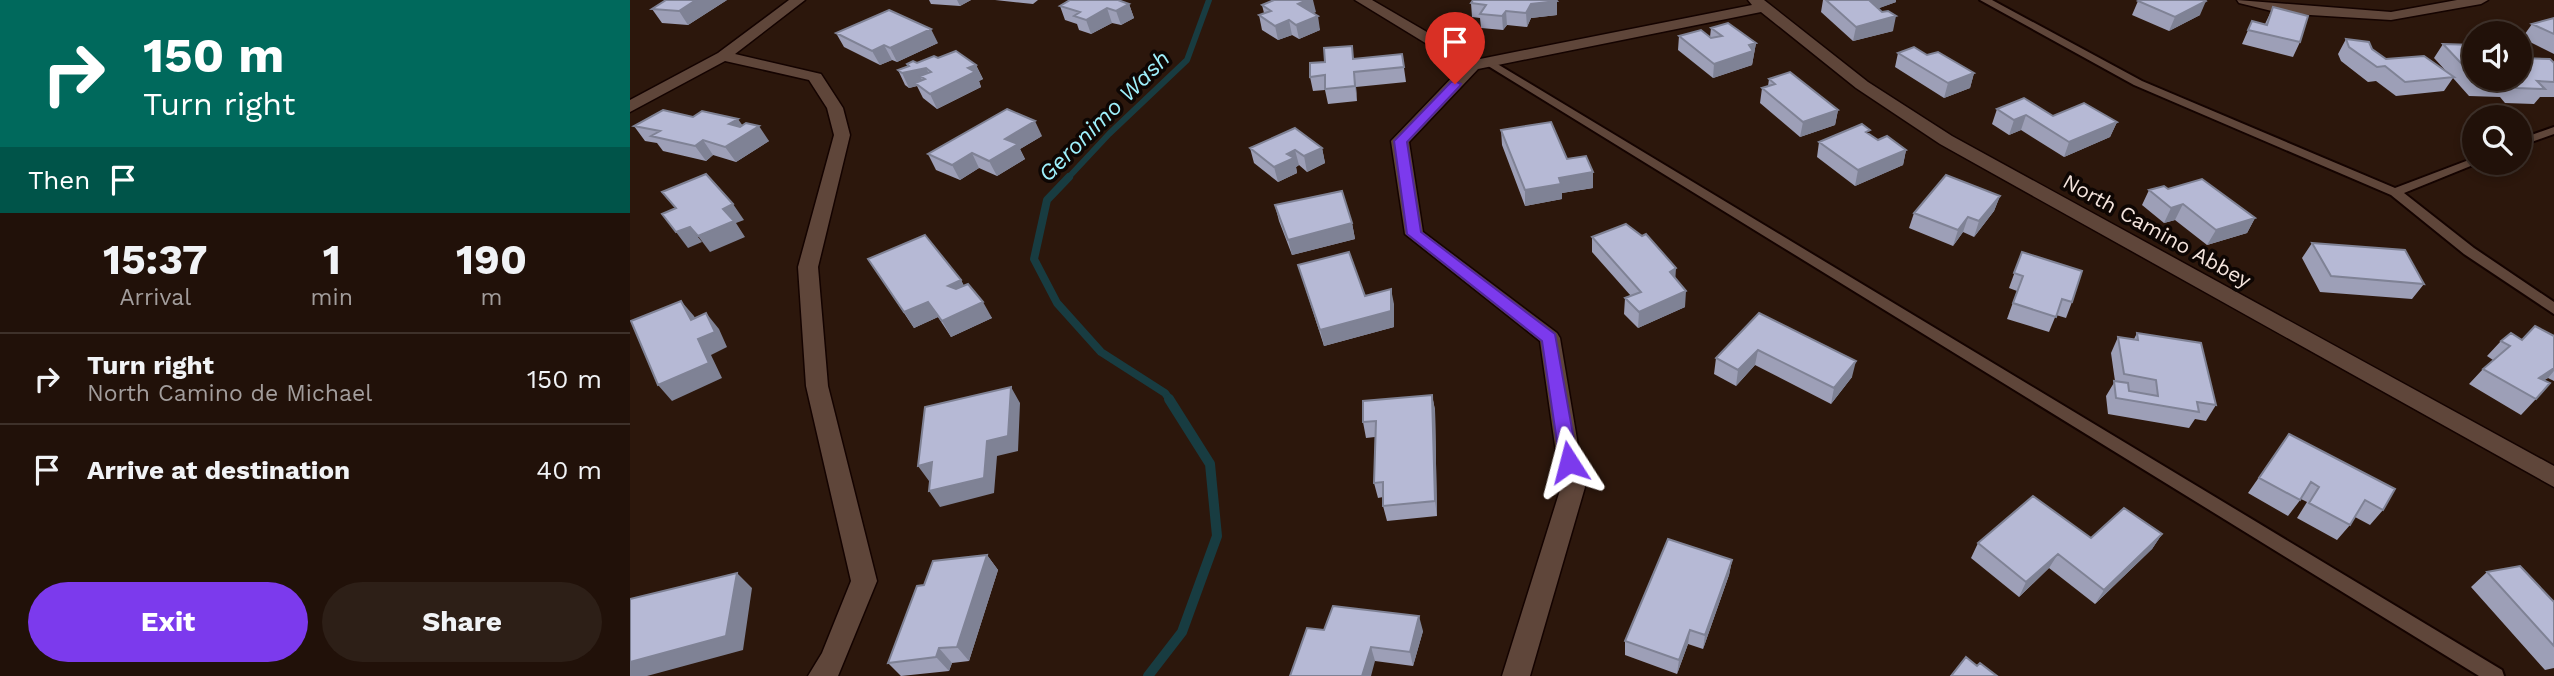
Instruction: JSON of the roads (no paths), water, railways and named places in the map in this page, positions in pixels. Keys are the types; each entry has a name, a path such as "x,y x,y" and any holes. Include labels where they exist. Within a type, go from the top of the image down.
{"street":[{"path":"630,107 723,56 798,0"},
{"path":"1362,0 1481,64"},
{"path":"2244,0 2280,9 2391,16 2480,0"},
{"path":"1516,676 1573,487 1550,338 1414,234 1400,141 1481,64 1759,3"},
{"name":"North Camino Abbey","path":"1759,3 1862,85 1946,141 2554,477"},
{"path":"723,56 815,77 835,108 842,135 808,267 817,386 864,581 833,661 822,676"}],"lane":[{"path":"1985,0 2138,83 2395,191 2469,251 2554,310"},
{"path":"1481,64 2495,676"},
{"path":"2532,138 2554,130"},
{"path":"2395,191 2462,166"}],"waterway":[{"name":"Geronimo Wash","path":"1067,179 1109,134 1187,60 1209,0"},
{"name":"Geronimo Wash","path":"1069,177 1047,200 1034,259 1057,303 1101,352 1165,393 1170,400"},
{"name":"Geronimo Wash","path":"1148,676 1182,632 1217,536 1210,464 1169,399"}]}
